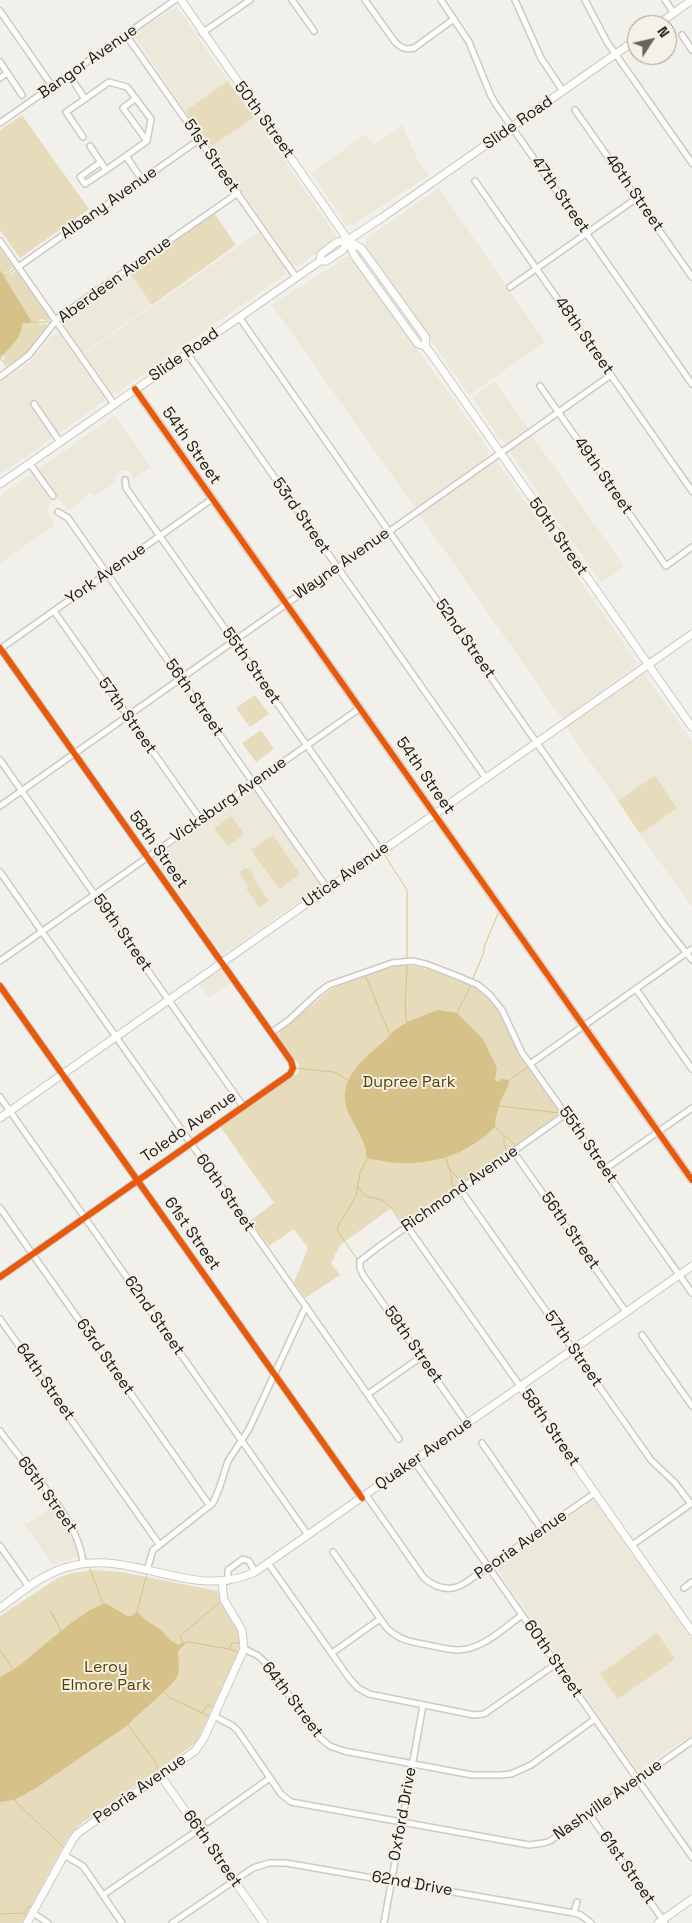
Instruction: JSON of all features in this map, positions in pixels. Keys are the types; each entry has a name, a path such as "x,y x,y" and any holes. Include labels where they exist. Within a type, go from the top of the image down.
{"street":[{"name":"Bangor Avenue","path":"0,124 175,0"},
{"name":"50th Street","path":"180,0 348,240 362,249 426,338 426,346 692,727"},
{"path":"202,34 250,0"},
{"path":"292,0 314,31"},
{"path":"365,0 395,42 408,50 414,48 454,19"},
{"name":"47th Street","path":"441,0 469,42 491,96 692,384"},
{"path":"515,0 541,58 563,91"},
{"path":"585,0 607,42 691,161"},
{"path":"665,0 674,13"},
{"path":"671,15 692,0"},
{"path":"0,11 52,86"},
{"name":"51st Street","path":"126,35 296,277"},
{"path":"682,35 692,50"},
{"name":"Slide Road","path":"0,484 320,260 326,261 343,250 348,240 627,46"},
{"path":"0,62 22,95"},
{"path":"0,78 7,73"},
{"path":"69,75 85,99"},
{"path":"83,137 66,112 109,82 127,87 151,118 147,141 85,184 80,177 101,162"},
{"path":"136,98 123,108 147,141"},
{"name":"46th Street","path":"575,110 692,277"},
{"name":"Albany Avenue","path":"18,267 200,139"},
{"path":"90,146 106,170"},
{"path":"126,156 142,180"},
{"name":"48th Street","path":"475,181 692,491"},
{"name":"Aberdeen Avenue","path":"0,377 29,355 59,317 238,193"},
{"path":"510,287 637,198"},
{"path":"0,242 114,404"},
{"name":"52nd Street","path":"239,317 537,741 557,774 662,922 689,951 692,960"},
{"name":"53rd Street","path":"187,353 485,777"},
{"name":"Wayne Avenue","path":"0,806 126,715 611,375"},
{"name":"49th Street","path":"540,386 666,566 692,547"},
{"name":"54th Street","path":"135,389 692,1180"},
{"path":"34,404 60,442"},
{"path":"30,464 52,496"},
{"path":"685,481 692,476"},
{"name":"55th Street","path":"125,480 126,488 380,851"},
{"name":"York Avenue","path":"0,649 212,500"},
{"name":"56th Street","path":"58,512 65,515 327,888"},
{"name":"57th Street","path":"54,611 201,820"},
{"name":"Utica Avenue","path":"0,1118 692,634"},
{"name":"58th Street","path":"0,649 291,1061 293,1068"},
{"name":"Vicksburg Avenue","path":"0,961 360,708"},
{"name":"59th Street","path":"0,760 243,1106"},
{"name":"60th Street","path":"0,872 399,1439"},
{"path":"530,1064 689,951"},
{"name":"55th Street","path":"271,1033 329,985 396,962 412,961 426,964 478,985 489,994 502,1010 522,1052 530,1064 692,1293"},
{"name":"61st Street","path":"0,986 274,1374 424,1578 437,1587 444,1588"},
{"path":"636,989 692,1069"},
{"name":"Toledo Avenue","path":"0,1277 290,1074 293,1068"},
{"name":"62nd Street","path":"0,1097 308,1535"},
{"path":"605,1169 692,1108"},
{"name":"Richmond Avenue","path":"360,1266 362,1259 566,1114"},
{"name":"56th Street","path":"513,1151 626,1312"},
{"name":"57th Street","path":"460,1188 651,1460 692,1504"},
{"name":"63rd Street","path":"0,1208 210,1506"},
{"name":"58th Street","path":"407,1226 692,1631"},
{"name":"59th Street","path":"360,1266 363,1275 467,1423"},
{"name":"Quaker Avenue","path":"0,1608 54,1572 83,1564 116,1564 202,1582 225,1581 255,1572 692,1266"},
{"path":"148,1570 153,1550 210,1506 216,1497 228,1461 242,1441 306,1306"},
{"name":"64th Street","path":"0,1319 159,1544"},
{"path":"642,1335 692,1406"},
{"path":"368,1394 421,1357"},
{"name":"65th Street","path":"1,1433 32,1470 74,1529 81,1546 83,1564"},
{"path":"482,1443 542,1530"},
{"name":"60th Street","path":"414,1461 692,1857"},
{"name":"Peoria Avenue","path":"444,1588 459,1587 595,1493"},
{"path":"632,1545 692,1504"},
{"path":"0,1546 29,1587"},
{"path":"333,1552 380,1619 393,1634 401,1639 459,1650 484,1642 522,1615"},
{"path":"244,1649 242,1630 224,1600 225,1581 228,1570 243,1559 250,1562 255,1572"},
{"path":"268,1563 354,1683 368,1694 474,1715 484,1714 556,1664"},
{"path":"684,1588 692,1582"},
{"path":"332,1653 380,1619"},
{"name":"64th Street","path":"244,1649 257,1655 266,1663 319,1737 330,1746 344,1751 472,1775 511,1774 531,1764 595,1719"},
{"name":"Peoria Avenue","path":"27,1923 78,1833 198,1748 244,1649"},
{"name":"Oxford Drive","path":"384,1923 422,1705"},
{"path":"208,1822 270,1778 233,1726 214,1716"},
{"name":"Nashville Avenue","path":"270,1778 281,1794 291,1802 537,1845 550,1841 692,1741"},
{"name":"66th Street","path":"160,1775 264,1923"},
{"name":"61st Street","path":"589,1814 662,1922"},
{"path":"103,1895 198,1830"},
{"path":"64,1855 82,1866 122,1923"},
{"name":"62nd Drive","path":"172,1923 234,1880 261,1864 280,1862 574,1913 581,1915 591,1923"},
{"path":"662,1922 692,1899"},
{"path":"574,1913 577,1902"},
{"path":"33,1913 48,1923"}],"shaded area":[{"path":"177,7 228,81 185,111 135,37 136,33"},
{"path":"254,117 336,237 334,241 298,266 293,265 211,147"},
{"path":"403,125 417,159 429,175 354,224 347,225 311,173 366,134 374,145"},
{"path":"439,188 545,342 469,395 365,245 366,239"},
{"path":"259,232 286,269 284,275 117,393 112,393 84,354"},
{"path":"348,256 353,258 489,450 487,457 415,508 272,305"},
{"path":"0,270 32,322 22,323 21,332 18,337 0,357"},
{"path":"130,273 152,305 83,353 63,321"},
{"path":"57,333 104,397 104,401 0,473 0,383 31,361 54,334"},
{"path":"495,381 528,428 506,442 501,441 472,397"},
{"path":"115,415 151,467 134,479 129,471 121,470 116,475 115,482 95,496 89,493 85,496 85,499 69,510 60,501 40,473 40,468"},
{"path":"531,434 624,566 601,583 510,452 512,448"},
{"path":"492,462 498,463 636,661 635,667 562,719 419,514"},
{"path":"32,475 52,502 48,506 48,512 55,525 0,563 0,496"},
{"path":"640,673 645,675 692,741 692,907 640,834 677,807 655,775 618,801 566,725"},
{"path":"252,790 320,887 223,955 155,858"},
{"path":"219,970 223,972 231,983 209,998 199,983"},
{"path":"438,1010 457,1013 483,1039 497,1068 495,1080 498,1082 502,1079 509,1080 498,1109 495,1127 463,1150 439,1159 427,1162 396,1163 369,1159 366,1156 362,1138 346,1106 345,1096 349,1078 360,1063 397,1029"},
{"path":"594,1500 597,1501 692,1638 692,1735 639,1770 636,1769 497,1569 498,1565"},
{"path":"53,1506 73,1536 79,1555 53,1565 25,1525"},
{"path":"105,1603 127,1616 137,1612 178,1645 185,1642 178,1651 178,1675 170,1686 128,1725 36,1788 14,1800 0,1802 0,1677 20,1665 74,1621"}],"green space":[{"path":"228,81 254,117 211,147 185,111"},
{"path":"22,115 89,209 20,258 0,230 0,130"},
{"path":"214,213 236,245 152,305 130,273"},
{"path":"0,249 13,267 3,277 16,271 50,319 48,321 41,319 32,321 38,322 41,325 43,323 49,325 28,351 10,365 7,365 4,361 5,357 1,357 0,360"},
{"path":"255,695 269,714 250,727 236,708"},
{"path":"261,730 274,749 256,762 242,743"},
{"path":"655,775 677,808 640,834 618,801"},
{"path":"231,816 244,834 228,846 214,829"},
{"path":"273,835 300,874 279,889 251,850"},
{"path":"245,868 251,869 255,881 269,901 259,907 246,888 248,886 239,873"},
{"name":"Dupree Park","path":"401,965 420,967 437,973 471,986 486,995 499,1012 518,1053 547,1092 559,1112 557,1116 404,1224 391,1208 340,1245 331,1263 340,1275 305,1298 294,1282 308,1248 294,1229 269,1246 250,1221 274,1203 220,1126 298,1073 299,1065 279,1037 280,1031 331,989 386,968"},
{"name":"Leroy Elmore Park","path":"94,1570 121,1572 218,1591 224,1609 239,1632 240,1648 196,1743 78,1826 67,1839 22,1923 0,1923 0,1616 58,1578 72,1573"},
{"path":"657,1633 675,1659 618,1699 600,1674"}],"waterway":[{"path":"3,277 15,269"},
{"path":"32,322 51,322"},
{"path":"0,357 7,367"},
{"path":"384,854 407,890 407,961"},
{"path":"472,981 499,911"},
{"path":"407,965 405,1001 407,1023"},
{"path":"365,975 390,1035"},
{"path":"457,1013 471,985"},
{"path":"509,1080 528,1067"},
{"path":"294,1068 334,1072 348,1080"},
{"path":"500,1106 559,1113"},
{"path":"495,1127 515,1145"},
{"path":"504,1137 504,1145 507,1151"},
{"path":"357,1259 337,1228 356,1196 360,1173 368,1157"},
{"path":"446,1158 449,1169 462,1182"},
{"path":"450,1169 454,1188"},
{"path":"358,1187 364,1195 388,1204 402,1225"},
{"path":"89,1566 103,1604"},
{"path":"137,1612 147,1573"},
{"path":"183,1642 180,1636 221,1601"},
{"path":"50,1610 61,1631"},
{"path":"185,1643 189,1642 229,1649 239,1653"},
{"path":"229,1649 232,1643 241,1643"},
{"path":"0,1650 13,1669"},
{"path":"163,1691 171,1698 210,1717"},
{"path":"202,1713 208,1705 214,1708"},
{"path":"128,1725 155,1761 159,1772"},
{"path":"14,1800 64,1848"},
{"path":"25,1912 28,1907 32,1907"},
{"path":"0,1914 22,1913 28,1915"}],"cycle path":[{"path":"135,389 692,1180"},
{"path":"0,648 291,1061 293,1068 290,1074 0,1277"},
{"path":"0,986 362,1498"}]}
